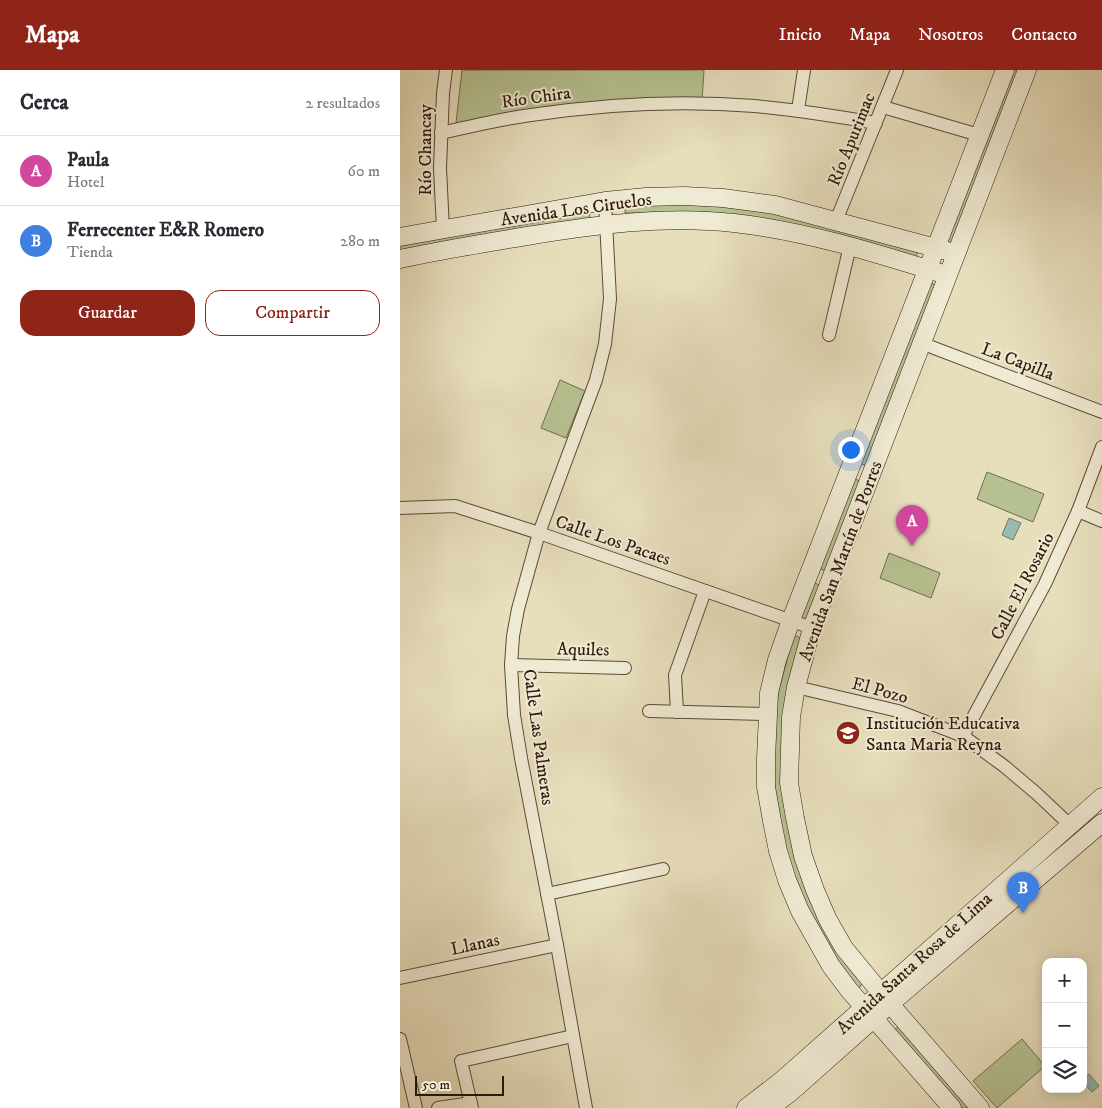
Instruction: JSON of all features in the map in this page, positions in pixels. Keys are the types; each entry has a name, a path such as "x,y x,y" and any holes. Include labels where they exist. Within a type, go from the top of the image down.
{"main road":[{"name":"Avenida San Martín de Porres","path":"952,1108 830,966 800,911 787,880 778,851 766,787 769,693 791,620 1005,70"},
{"name":"Avenida San Martín de Porres","path":"980,1108 844,948 828,920 815,890 801,846 789,783 791,717 796,687 812,628 1027,70"},
{"name":"Avenida Los Ciruelos","path":"400,237 605,201 684,196 723,198 775,205 956,254"},
{"name":"Avenida Los Ciruelos","path":"400,260 455,248 584,226 640,221 687,220 732,222 798,233 850,246 948,275"},
{"path":"851,467 871,474"},
{"path":"811,570 831,578"},
{"path":"766,787 789,783"},
{"name":"Avenida Santa Rosa de Lima","path":"770,1108 790,1092 869,1013 1102,797"},
{"name":"Avenida Santa Rosa de Lima","path":"885,998 1102,824"},
{"path":"778,851 801,846"},
{"name":"Avenida Santa Rosa de Lima","path":"746,1108 869,1013"}],"street":[{"name":"Río Chancay","path":"443,230 440,168 443,93 446,70"},
{"path":"798,110 804,70"},
{"name":"Río Apurimac","path":"836,221 897,70"},
{"name":"Río Chira","path":"441,133 529,115 618,105 708,104 753,106 798,110 876,123"},
{"path":"883,107 979,135"},
{"name":"Calle Las Palmeras","path":"586,1108 557,945 520,758 514,715 511,665 513,636 518,609 539,533 596,380 605,344 610,299 605,201"},
{"path":"829,335 850,246"},
{"name":"La Capilla","path":"921,342 1102,412"},
{"name":"Calle El Rosario","path":"963,736 1045,584 1078,511 1102,447"},
{"name":"Calle Los Pacaes","path":"400,508 455,506 539,533 812,628"},
{"path":"1078,511 1102,521"},
{"path":"676,712 675,675 705,591"},
{"name":"Aquiles","path":"511,665 625,668"},
{"name":"El Pozo","path":"796,687 898,711 963,736 1004,766 1070,825"},
{"path":"649,711 768,714"},
{"path":"547,894 662,869"},
{"name":"Llanas","path":"400,978 557,945"},
{"path":"438,1108 471,1106 461,1061 573,1036"},
{"path":"400,1039 416,1108"}],"green space":[{"path":"462,70 704,70 702,101 456,123"},
{"path":"1010,70 1021,70 951,244 947,242"},
{"path":"670,200 797,216 915,249 917,256 914,260 686,213 625,213 625,202"},
{"path":"589,208 590,218 400,256 400,244"},
{"path":"932,283 937,287 868,466 859,463 927,284"},
{"path":"560,380 585,391 566,438 541,428"},
{"path":"987,472 1044,494 1033,522 977,499"},
{"path":"855,479 860,481 825,571 819,568 851,481"},
{"path":"889,553 940,573 931,598 880,578"},
{"path":"813,582 821,586 808,621 798,618"},
{"path":"794,635 803,639 793,842 862,983 860,987 853,991 792,883 773,779 778,693"},
{"path":"899,1026 972,1108 957,1108 891,1033"},
{"path":"1022,1039 1042,1062 1042,1069 997,1108 973,1081"}],"water":[{"path":"1009,518 1021,523 1013,540 1002,535"},
{"path":"1089,1074 1099,1086 1092,1092 1087,1086 1087,1076"}],"place":[{"name":"Paula","path":"912,546"},
{"name":"Institución Educativa Santa Maria Reyna","path":"848,733"},
{"name":"Ferrecenter E&R Romero","path":"1023,913"}]}
